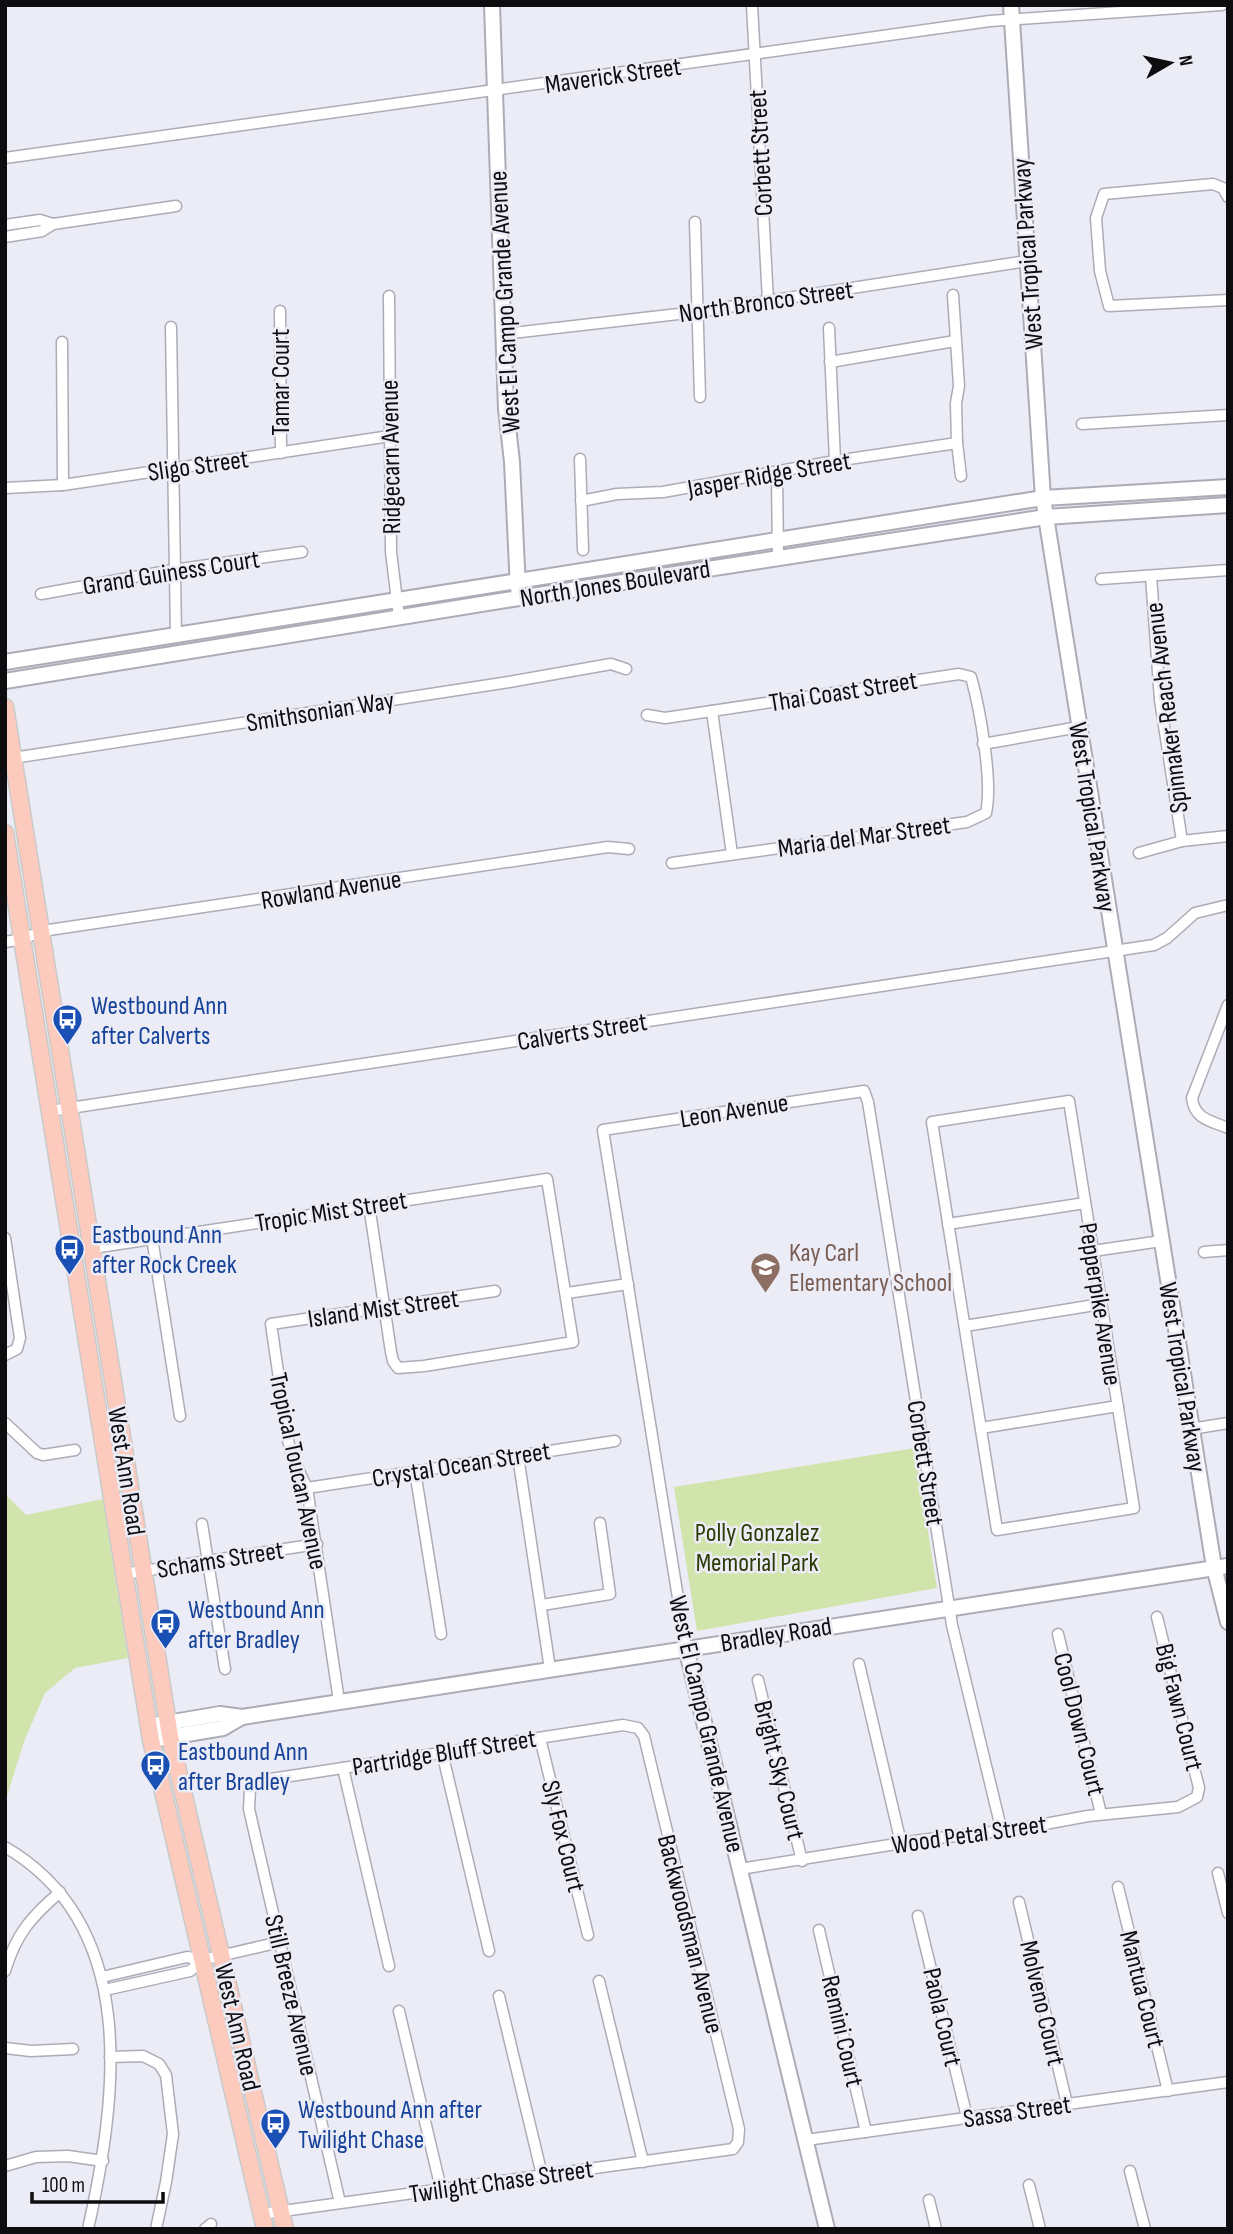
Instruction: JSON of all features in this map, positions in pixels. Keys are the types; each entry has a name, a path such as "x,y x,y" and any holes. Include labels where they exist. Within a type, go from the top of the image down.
{"main road":[{"name":"West El Campo Grande Avenue","path":"492,5 506,409 512,461 519,598"},
{"name":"West Tropical Parkway","path":"1011,12 1043,498 1191,1429 1221,1566 1228,1622"},
{"name":"North Jones Boulevard","path":"5,662 1043,498 1228,487"},
{"name":"North Jones Boulevard","path":"5,681 1046,517 1228,505"},
{"name":"West Ann Road","path":"5,707 33,935 50,1111 150,1733 263,2221"},
{"name":"West Ann Road","path":"5,833 33,935 71,1108 169,1729 285,2229"},
{"name":"Bradley Road","path":"150,1733 220,1714 242,1717 1221,1566"},
{"name":"West El Campo Grande Avenue","path":"686,1648 827,2229"}],"street":[{"name":"Corbett Street","path":"752,5 768,301"},
{"name":"Maverick Street","path":"5,158 755,55 1011,12 1222,5"},
{"path":"1225,193 1213,184 1104,194 1097,218 1100,271 1109,306 1228,300"},
{"path":"5,236 42,231 53,224 176,206"},
{"path":"5,225 40,220 53,224"},
{"path":"695,222 700,397"},
{"name":"North Bronco Street","path":"504,334 696,312 1027,261"},
{"path":"953,295 959,386 956,403 957,443 961,476"},
{"name":"Ridgecarn Avenue","path":"389,296 391,552 399,617"},
{"name":"Tamar Court","path":"280,311 281,453"},
{"path":"171,327 176,635"},
{"path":"829,328 835,461"},
{"path":"830,362 955,341"},
{"path":"62,342 63,485"},
{"path":"1082,424 1228,415"},
{"name":"Sligo Street","path":"5,488 63,485 390,436"},
{"name":"Jasper Ridge Street","path":"581,501 617,494 663,492 835,461 957,443"},
{"path":"580,459 583,550"},
{"path":"777,472 778,558"},
{"name":"Grand Guiness Court","path":"41,594 173,570 302,552"},
{"path":"1101,579 1228,570"},
{"name":"Spinnaker Reach Avenue","path":"1152,576 1160,700 1182,841"},
{"name":"Smithsonian Way","path":"13,758 611,664 626,669"},
{"name":"Thai Coast Street","path":"647,715 666,718 959,674 971,677 983,744"},
{"path":"712,710 732,854"},
{"path":"983,744 1079,727"},
{"name":"Maria del Mar Street","path":"672,863 967,822 986,813 989,802 983,744"},
{"path":"1139,853 1182,841 1228,836"},
{"name":"Rowland Avenue","path":"5,942 33,935 608,847 629,849"},
{"name":"Calverts Street","path":"50,1111 1154,945 1167,938 1195,913 1228,905"},
{"path":"1228,1005 1192,1098 1193,1108 1201,1118 1228,1128"},
{"name":"Corbett Street","path":"864,1091 869,1102 950,1608 1002,1832"},
{"name":"Leon Avenue","path":"603,1130 864,1091"},
{"name":"Pepperpike Avenue","path":"948,1224 932,1122 1069,1101 1134,1508 997,1530 981,1428"},
{"name":"West El Campo Grande Avenue","path":"603,1130 686,1648"},
{"name":"Tropic Mist Street","path":"73,1251 547,1179 567,1293"},
{"path":"1085,1203 948,1224 981,1428 1118,1406"},
{"path":"369,1205 393,1361 398,1368 573,1342 567,1293 628,1284"},
{"path":"5,1238 20,1338 16,1349 5,1356"},
{"path":"152,1238 180,1416"},
{"path":"1093,1251 1161,1241"},
{"path":"1203,1252 1228,1250"},
{"name":"Island Mist Street","path":"271,1324 495,1292"},
{"path":"965,1326 1101,1304"},
{"name":"Tropical Toucan Avenue","path":"271,1324 288,1440 307,1488 339,1701"},
{"path":"5,1423 37,1453 43,1455 75,1450"},
{"path":"1191,1429 1228,1423"},
{"name":"Crystal Ocean Street","path":"307,1488 615,1441"},
{"path":"518,1455 550,1669"},
{"path":"415,1471 441,1634"},
{"path":"542,1605 610,1594 600,1523"},
{"path":"202,1524 225,1669"},
{"name":"Schams Street","path":"124,1574 317,1544"},
{"name":"Big Fawn Court","path":"1157,1617 1198,1778 1197,1797"},
{"name":"Cool Down Court","path":"1058,1634 1101,1814"},
{"path":"859,1664 901,1843"},
{"name":"Bright Sky Court","path":"758,1680 802,1861"},
{"name":"Partridge Bluff Street","path":"250,1787 260,1782 442,1752 623,1725 638,1728"},
{"name":"Backwoodsman Avenue","path":"638,1728 644,1736 739,2129 738,2142"},
{"name":"Sly Fox Court","path":"540,1738 588,1935"},
{"path":"442,1752 489,1951"},
{"path":"343,1768 389,1966"},
{"name":"Still Breeze Avenue","path":"250,1787 249,1809 340,2203"},
{"name":"Wood Petal Street","path":"740,1869 901,1843 1002,1832 1101,1814 1178,1807 1197,1797"},
{"path":"5,1847 34,1867 60,1892 83,1926 102,1977 110,2057 103,2161 88,2229"},
{"path":"1218,1873 1228,1913"},
{"name":"Mantua Court","path":"1118,1887 1168,2091"},
{"path":"5,1971 23,1928 60,1892"},
{"name":"Molveno Court","path":"1018,1902 1067,2104"},
{"name":"Paola Court","path":"918,1916 967,2118"},
{"name":"Remini Court","path":"818,1930 866,2132"},
{"path":"102,1977 187,1957 202,1960 280,1942"},
{"path":"104,1990 190,1970 202,1960"},
{"path":"599,1981 643,2162"},
{"path":"499,1996 542,2175"},
{"path":"399,2011 441,2189"},
{"path":"5,2048 31,2051 73,2049"},
{"path":"110,2057 144,2056 159,2064 166,2075 173,2134 156,2229"},
{"name":"Sassa Street","path":"806,2140 1228,2082"},
{"name":"Twilight Chase Street","path":"263,2221 281,2211 726,2151 733,2149 738,2142"},
{"path":"5,2166 36,2157 68,2156 103,2161"},
{"path":"1130,2171 1144,2229"},
{"path":"1030,2185 1040,2229"},
{"path":"929,2200 936,2229"}],"green space":[{"name":"Polly Gonzalez Memorial Park","path":"915,1448 937,1588 697,1631 674,1487"},
{"path":"5,1494 26,1515 103,1499 128,1658 75,1668 45,1693 25,1739 5,1802"}],"place":[{"name":"Westbound Ann after Calverts","path":"68,1047"},
{"name":"Eastbound Ann after Rock Creek","path":"69,1276"},
{"name":"Kay Carl Elementary School","path":"766,1294"},
{"name":"Westbound Ann after Bradley","path":"165,1651"},
{"name":"Eastbound Ann after Bradley","path":"155,1793"},
{"name":"Westbound Ann after Twilight Chase","path":"275,2151"}]}
